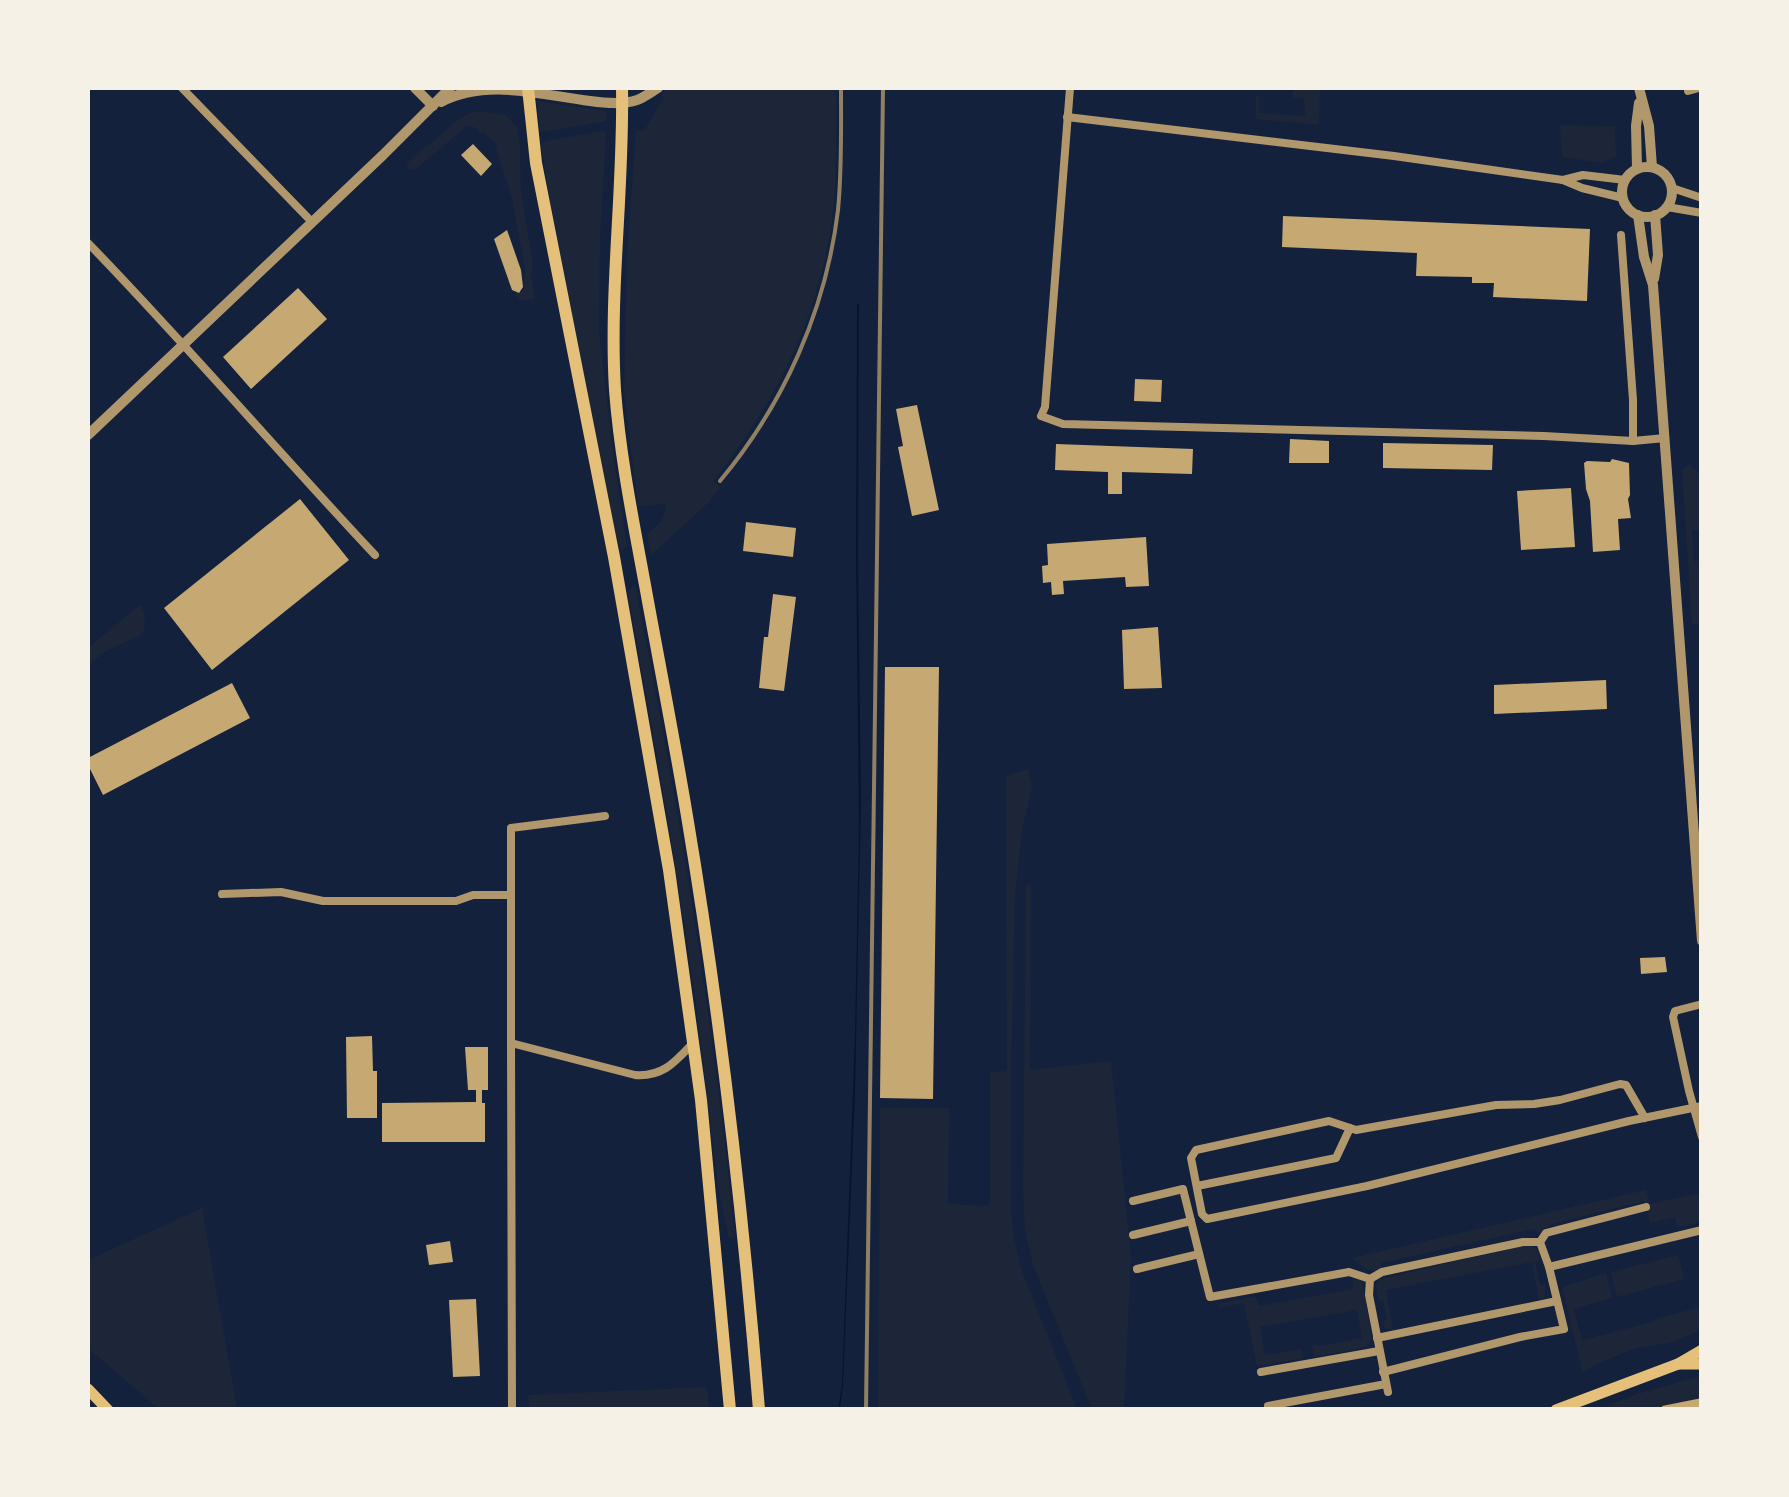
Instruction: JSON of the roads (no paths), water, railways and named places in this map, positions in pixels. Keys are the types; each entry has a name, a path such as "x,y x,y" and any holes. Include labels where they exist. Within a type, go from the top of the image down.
{"main road":[{"path":"622,88 613,292 624,472 687,814 716,999 742,1208 760,1410"},
{"path":"528,90 540,182 614,557 669,870 710,1188 730,1410"},
{"path":"1556,1410 1678,1364 1702,1350"},
{"path":"1678,1364 1702,1364"},
{"path":"88,1389 108,1410"}],"street":[{"path":"182,88 312,222"},
{"path":"415,88 433,106"},
{"path":"88,435 450,88"},
{"path":"433,106 473,90 528,90 622,103 642,98 658,88"},
{"path":"1070,88 1041,416 1063,424 1633,441 1665,438"},
{"path":"1688,91 1699,88"},
{"path":"1640,92 1652,167"},
{"path":"1637,168 1640,92"},
{"path":"1068,117 1563,180 1622,198"},
{"path":"1652,167 1668,178 1672,194 1667,207 1655,216 1638,215 1622,198 1625,180 1637,168 1652,167"},
{"path":"1563,180 1583,175 1625,180"},
{"path":"1672,188 1702,198"},
{"path":"1667,207 1702,213"},
{"path":"1638,215 1653,285 1702,941"},
{"path":"1653,285 1658,255 1655,216"},
{"path":"1621,236 1634,400 1633,441"},
{"path":"88,243 375,555"},
{"path":"512,1410 511,828 604,816"},
{"path":"222,894 282,892 323,901 456,901 473,894 510,895"},
{"path":"1702,1004 1680,1008 1673,1017 1698,1107 1702,1137"},
{"path":"511,1043 649,1076 662,1072 693,1044"},
{"path":"1644,1118 1623,1084 1560,1100 1496,1105 1356,1130 1330,1121 1196,1150 1191,1158 1202,1214 1207,1219 1367,1186 1698,1107"},
{"path":"1196,1186 1336,1158 1350,1128"},
{"path":"1133,1200 1184,1189 1210,1297 1349,1272 1372,1277 1523,1242 1540,1242 1550,1231 1646,1207"},
{"path":"1133,1235 1191,1221"},
{"path":"1549,1267 1702,1230"},
{"path":"1383,1372 1520,1337 1564,1330 1540,1242"},
{"path":"1137,1268 1199,1254"},
{"path":"1268,1406 1387,1388 1369,1295 1372,1277"},
{"path":"1377,1338 1557,1301"},
{"path":"1261,1372 1379,1351"}],"railway":[{"path":"720,481 782,388 824,284 838,210 841,88"},
{"path":"866,1410 883,88"}]}
